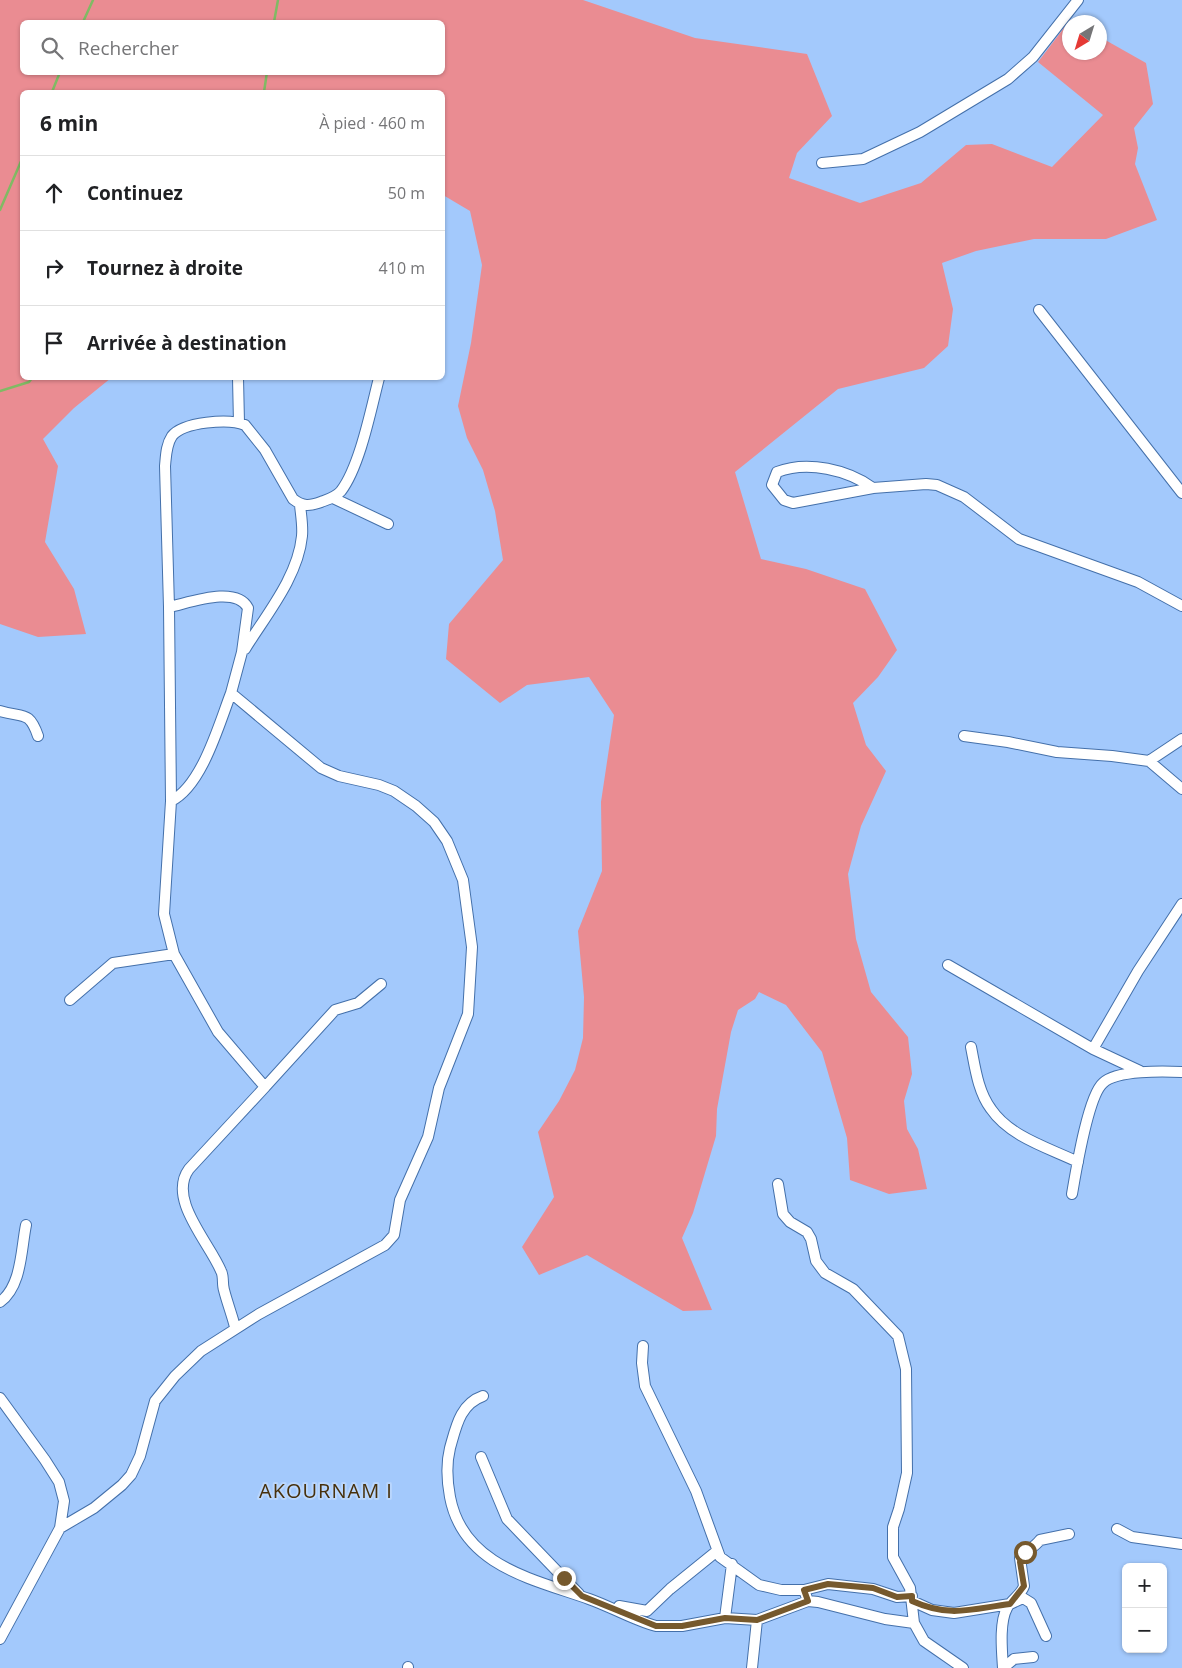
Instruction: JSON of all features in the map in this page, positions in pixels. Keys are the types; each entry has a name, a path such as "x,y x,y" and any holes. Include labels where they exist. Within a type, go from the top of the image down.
{"street":[{"path":"822,163 863,159 920,132 1008,79 1033,57 1078,0"},
{"path":"1039,310 1182,493"},
{"path":"238,380 239,423"},
{"path":"264,1087 218,1032 174,954 164,914 171,801 166,466 168,445 172,436 188,425 239,423 251,431 293,499 300,504 310,506 333,498 346,483 361,445 378,380"},
{"path":"874,488 845,472 802,468 778,472 772,485 784,500 793,503 874,488 926,484 938,485 964,497 1018,539 1138,582 1182,606"},
{"path":"333,498 388,524"},
{"path":"242,652 275,602 296,559 302,536 300,504"},
{"path":"168,607 222,596 234,596 242,600 248,608 242,652 231,693 208,754 187,788 179,797 171,801"},
{"path":"60,1528 94,1508 131,1475 140,1456 152,1409 163,1390 175,1376 201,1352 236,1327 385,1245 394,1236 405,1186 428,1137 439,1088 468,1014 472,947 464,880 447,841 434,822 416,806 394,791 379,785 339,776 321,768 231,693"},
{"path":"0,711 22,714 29,718 38,736"},
{"path":"964,736 1008,742 1056,752 1149,761 1182,789"},
{"path":"1149,761 1182,739"},
{"path":"1093,1050 1138,971 1182,904"},
{"path":"70,1000 113,963 174,954"},
{"path":"948,964 1093,1050 1140,1071"},
{"path":"236,1327 223,1289 222,1272 185,1203 181,1190 183,1177 335,1010 358,1003 381,984"},
{"path":"971,1047 978,1080 990,1108 1004,1124 1014,1132 1078,1162"},
{"path":"1072,1194 1094,1096 1104,1081 1140,1071 1182,1072"},
{"path":"778,1184 783,1214 790,1222 807,1232 811,1239 816,1262 825,1273 853,1289 892,1329 902,1346 906,1378 907,1473 900,1509 893,1527 893,1557 908,1584 912,1598 914,1622 924,1641 963,1668"},
{"path":"0,1302 8,1294 17,1276 26,1225"},
{"path":"644,1346 642,1363 645,1386 696,1491 717,1551 723,1561 732,1564 739,1573 759,1585 781,1590 804,1590 828,1584 873,1588 897,1597 912,1598 932,1610 954,1612 1010,1604 1023,1598 1031,1603 1046,1636"},
{"path":"483,1396 475,1399 466,1407 456,1425 448,1458 449,1489 456,1520 467,1538 496,1562 516,1572 587,1598 645,1624 670,1627 725,1618 757,1620 808,1601 885,1619 914,1622"},
{"path":"0,1398 46,1460 59,1482 64,1501 60,1528 0,1639"},
{"path":"481,1457 507,1519 587,1598 605,1601 623,1609 647,1611"},
{"path":"1117,1529 1132,1537 1182,1544"},
{"path":"1003,1668 1002,1637 1005,1616 1010,1604 1024,1586 1020,1558 1025,1552 1033,1549 1040,1540 1069,1534"},
{"path":"645,1624 647,1611 670,1589 717,1551"},
{"path":"725,1618 732,1564"},
{"path":"804,1590 808,1601"},
{"path":"752,1668 757,1620"},
{"path":"1003,1668 1014,1659 1033,1657"}],"shaded area":[{"path":"0,0 583,0 695,38 807,54 832,116 797,153 789,178 860,203 921,183 966,145 992,144 1052,167 1103,115 1038,62 1062,30 1062,60 1107,60 1107,41 1146,63 1153,104 1134,128 1138,148 1135,164 1157,220 1106,239 1034,239 976,251 942,263 953,309 948,346 924,368 838,389 735,472 761,559 806,569 865,589 897,650 878,677 853,703 866,745 886,771 861,826 848,874 856,939 871,992 908,1037 912,1074 904,1101 907,1129 918,1149 927,1189 889,1194 850,1180 847,1138 822,1052 786,1005 759,992 755,999 738,1010 731,1032 717,1109 716,1136 693,1213 682,1238 712,1310 683,1311 587,1255 539,1275 522,1247 554,1197 538,1132 559,1101 575,1070 583,1038 584,997 578,931 602,871 601,802 614,715 589,677 527,685 500,703 446,659 449,624 503,560 495,511 483,470 467,438 458,406 471,343 482,265 470,211 445,196 445,90 20,90 20,380 109,380 74,408 43,439 58,466 45,542 74,589 86,634 38,637 0,624"}],"waterway":[{"path":"84,20 93,0"},
{"path":"274,20 278,0"},
{"path":"53,90 59,75"},
{"path":"264,90 267,75"},
{"path":"0,210 20,164"},
{"path":"0,391 30,380"}],"district":[{"name":"AKOURNAM I","path":"326,1491"}],"route":[{"path":"564,1578 582,1596 645,1624 656,1626 682,1626 725,1618 757,1620 784,1612 808,1601 804,1590 828,1584 873,1588 901,1598 912,1596 912,1601 932,1610 963,1612 975,1608 1010,1604 1024,1586 1025,1580 1020,1558 1025,1552"}]}
